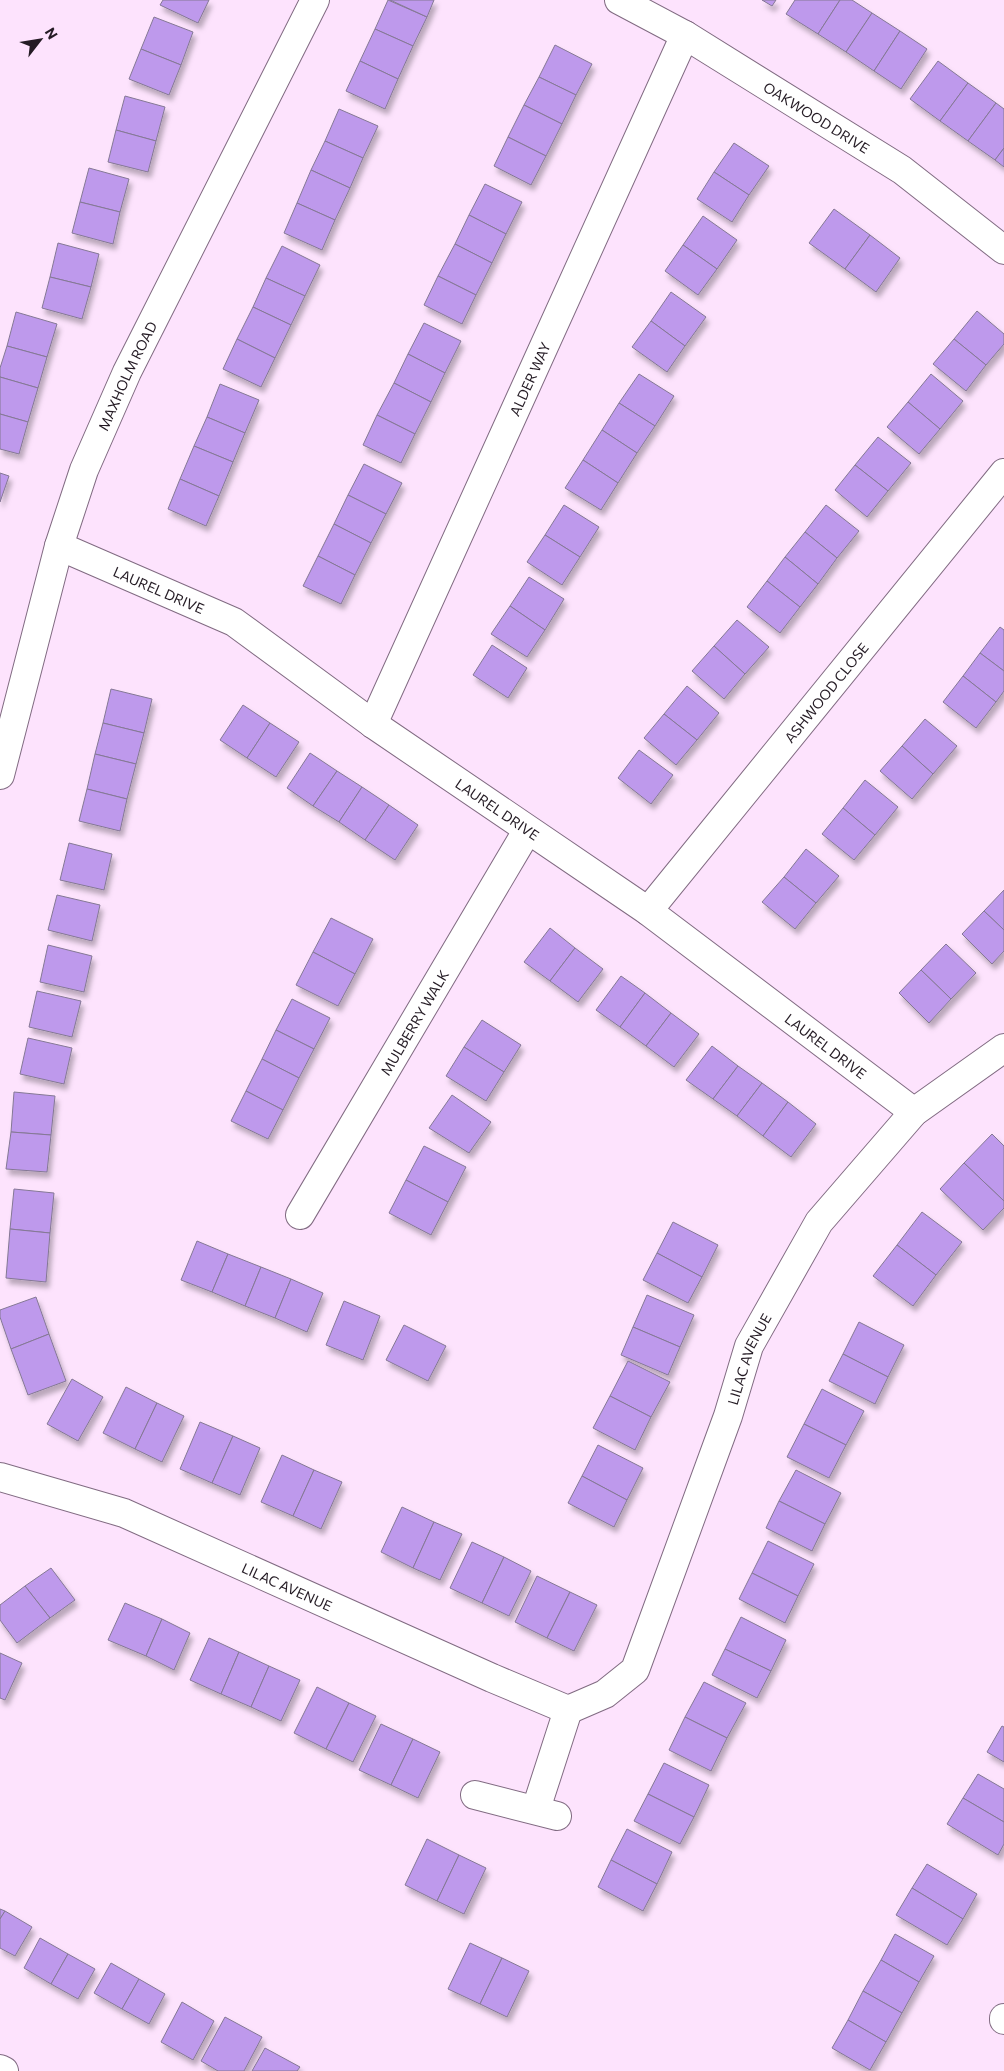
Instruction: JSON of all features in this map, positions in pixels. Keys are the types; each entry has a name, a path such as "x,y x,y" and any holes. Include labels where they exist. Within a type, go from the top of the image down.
{"street":[{"name":"MAXHOLM ROAD","path":"0,774 59,546 84,470 127,372 315,0"},
{"name":"OAKWOOD DRIVE","path":"620,0 685,35 902,170 1004,250"},
{"name":"ALDER WAY","path":"374,724 685,35"},
{"name":"ASHWOOD CLOSE","path":"648,911 1004,473"},
{"name":"LAUREL DRIVE","path":"59,546 234,622 374,724 648,911 914,1112"},
{"name":"MULBERRY WALK","path":"300,1215 527,830"},
{"name":"LILAC AVENUE","path":"0,1477 124,1513 492,1678 568,1710 605,1694 634,1670 728,1416 749,1346 819,1222 914,1112 1004,1048"},
{"path":"475,1795 547,1812 568,1710"},
{"path":"0,2069 4,2071"}],"building":[{"path":"163,0 209,0 198,23 160,5"},
{"path":"388,0 427,17 413,46 375,29"},
{"path":"390,0 434,0 427,17"},
{"path":"762,0 776,0 772,6"},
{"path":"795,0 840,0 818,34 786,14"},
{"path":"840,0 852,0 872,13 846,52 818,34"},
{"path":"872,13 900,31 874,71 846,52"},
{"path":"154,17 193,32 181,65 141,49"},
{"path":"375,29 413,46 398,79 360,61"},
{"path":"900,31 927,49 901,89 874,71"},
{"path":"555,45 592,64 576,95 539,77"},
{"path":"141,49 181,65 169,95 129,79"},
{"path":"360,61 398,79 385,109 346,91"},
{"path":"938,61 968,83 940,121 910,99"},
{"path":"539,77 576,95 562,124 524,105"},
{"path":"968,83 996,103 968,141 940,121"},
{"path":"125,96 165,107 156,141 116,130"},
{"path":"996,103 1004,109 1004,148 995,160 968,141"},
{"path":"524,105 562,124 546,156 508,137"},
{"path":"339,109 378,126 363,158 325,141"},
{"path":"116,130 156,141 148,172 108,162"},
{"path":"508,137 546,156 531,185 494,166"},
{"path":"325,141 363,158 350,188 311,170"},
{"path":"734,143 769,166 749,195 714,172"},
{"path":"1004,148 1004,167 995,160"},
{"path":"89,168 129,179 120,212 80,202"},
{"path":"311,170 350,188 335,220 297,203"},
{"path":"714,172 749,195 732,222 697,199"},
{"path":"485,184 522,202 506,234 469,215"},
{"path":"80,202 120,212 113,244 72,233"},
{"path":"297,203 335,220 322,250 284,233"},
{"path":"834,209 870,235 845,269 809,243"},
{"path":"469,215 506,234 492,263 455,244"},
{"path":"703,216 737,240 717,269 683,245"},
{"path":"870,235 900,258 876,292 845,269"},
{"path":"58,243 99,254 91,287 50,277"},
{"path":"455,244 492,263 476,295 438,276"},
{"path":"683,245 717,269 698,295 665,271"},
{"path":"282,246 320,265 305,296 266,278"},
{"path":"438,276 476,295 462,324 424,305"},
{"path":"50,277 91,287 82,319 42,308"},
{"path":"266,278 305,296 291,325 253,307"},
{"path":"671,292 706,317 685,346 651,321"},
{"path":"253,307 291,325 275,358 237,339"},
{"path":"977,311 1004,334 1004,344 986,365 954,339"},
{"path":"16,312 57,324 47,357 7,346"},
{"path":"651,321 685,346 667,372 632,347"},
{"path":"424,323 461,341 445,373 408,354"},
{"path":"237,339 275,358 261,387 223,369"},
{"path":"954,339 986,365 966,391 933,364"},
{"path":"7,346 47,357 38,388 0,377 0,368"},
{"path":"408,354 445,373 431,402 394,383"},
{"path":"639,374 674,396 655,426 619,403"},
{"path":"931,374 963,401 940,429 908,402"},
{"path":"0,377 38,388 28,422 0,414"},
{"path":"394,383 431,402 415,434 377,415"},
{"path":"220,384 259,400 245,433 207,417"},
{"path":"908,402 940,429 919,454 887,427"},
{"path":"619,403 655,426 637,453 602,430"},
{"path":"0,414 28,422 19,454 0,449"},
{"path":"377,415 415,434 401,463 363,445"},
{"path":"207,417 245,433 233,462 194,446"},
{"path":"602,430 637,453 618,483 583,460"},
{"path":"878,437 911,463 888,491 855,465"},
{"path":"194,446 233,462 219,496 180,479"},
{"path":"583,460 618,483 601,510 565,488"},
{"path":"364,464 402,483 386,514 348,495"},
{"path":"855,465 888,491 867,517 835,490"},
{"path":"0,473 9,476 0,502"},
{"path":"180,479 219,496 206,526 168,509"},
{"path":"348,495 386,514 371,543 334,524"},
{"path":"564,505 599,527 580,557 545,535"},
{"path":"826,505 859,531 837,558 805,532"},
{"path":"334,524 371,543 355,575 318,556"},
{"path":"805,532 837,558 818,584 785,557"},
{"path":"545,535 580,557 562,585 527,562"},
{"path":"318,556 355,575 341,604 303,586"},
{"path":"785,557 818,584 800,607 767,581"},
{"path":"529,577 564,599 545,630 510,606"},
{"path":"767,581 800,607 780,633 747,607"},
{"path":"510,606 545,630 527,657 491,634"},
{"path":"737,620 769,647 745,674 714,646"},
{"path":"1000,627 1004,630 1004,671 980,653"},
{"path":"492,645 527,668 508,698 473,675"},
{"path":"714,646 745,674 724,699 692,671"},
{"path":"980,653 1004,671 1004,691 996,702 963,676"},
{"path":"963,676 996,702 976,728 943,702"},
{"path":"687,686 719,713 697,740 664,714"},
{"path":"111,689 152,699 144,733 103,723"},
{"path":"243,705 270,723 247,758 220,740"},
{"path":"664,714 697,740 676,765 644,738"},
{"path":"925,719 957,746 933,774 902,746"},
{"path":"103,723 144,733 136,764 95,754"},
{"path":"270,723 299,742 276,777 247,758"},
{"path":"902,746 933,774 912,799 880,771"},
{"path":"639,750 673,775 651,804 618,778"},
{"path":"310,753 337,771 313,806 287,788"},
{"path":"95,754 136,764 127,799 87,789"},
{"path":"337,771 362,787 339,822 313,806"},
{"path":"865,780 898,807 875,835 843,808"},
{"path":"362,787 389,805 365,840 339,822"},
{"path":"87,789 127,799 120,831 79,821"},
{"path":"389,805 418,825 395,860 365,840"},
{"path":"843,808 875,835 854,860 822,834"},
{"path":"69,843 112,854 104,890 60,880"},
{"path":"806,849 839,876 816,903 784,877"},
{"path":"784,877 816,903 795,929 762,902"},
{"path":"1004,890 1004,930 984,911"},
{"path":"57,895 100,905 92,941 48,930"},
{"path":"984,911 1004,930 1004,951 992,964 962,934"},
{"path":"331,918 373,939 355,974 313,952"},
{"path":"550,928 575,948 550,981 524,962"},
{"path":"946,944 976,973 951,999 921,970"},
{"path":"48,945 92,956 84,992 40,982"},
{"path":"575,948 603,969 578,1002 550,981"},
{"path":"313,952 355,974 338,1006 296,985"},
{"path":"921,970 951,999 929,1023 899,993"},
{"path":"621,976 645,993 620,1027 596,1010"},
{"path":"37,991 81,1001 72,1037 29,1027"},
{"path":"645,993 671,1013 646,1046 620,1027"},
{"path":"292,999 330,1018 314,1049 276,1030"},
{"path":"671,1013 699,1034 674,1067 646,1046"},
{"path":"482,1020 521,1045 504,1072 464,1047"},
{"path":"276,1030 314,1049 299,1078 262,1059"},
{"path":"28,1038 72,1048 64,1084 20,1074"},
{"path":"712,1046 738,1066 713,1099 686,1080"},
{"path":"464,1047 504,1072 486,1101 446,1076"},
{"path":"262,1059 299,1078 283,1110 246,1091"},
{"path":"738,1066 762,1083 737,1116 713,1099"},
{"path":"762,1083 788,1102 763,1136 737,1116"},
{"path":"246,1091 283,1110 268,1139 231,1121"},
{"path":"14,1092 55,1096 51,1135 11,1132"},
{"path":"452,1095 491,1122 469,1153 429,1128"},
{"path":"788,1102 816,1124 791,1157 763,1136"},
{"path":"11,1132 51,1135 47,1172 6,1169"},
{"path":"992,1134 1004,1146 1004,1201 964,1163"},
{"path":"424,1146 466,1167 448,1202 406,1180"},
{"path":"964,1163 1004,1201 1004,1208 983,1230 940,1189"},
{"path":"406,1180 448,1202 431,1235 389,1213"},
{"path":"14,1189 54,1193 50,1233 10,1229"},
{"path":"922,1212 962,1242 936,1275 897,1245"},
{"path":"673,1222 718,1245 702,1277 657,1253"},
{"path":"10,1229 50,1233 46,1282 6,1278"},
{"path":"197,1241 228,1254 212,1292 181,1280"},
{"path":"897,1245 936,1275 913,1306 873,1276"},
{"path":"657,1253 702,1277 688,1303 643,1280"},
{"path":"228,1254 261,1267 245,1306 212,1292"},
{"path":"261,1267 291,1279 275,1318 245,1306"},
{"path":"291,1279 323,1293 307,1332 275,1318"},
{"path":"647,1295 694,1315 680,1347 633,1327"},
{"path":"36,1297 49,1334 11,1349 0,1317 0,1310"},
{"path":"344,1301 380,1316 363,1360 326,1345"},
{"path":"859,1322 904,1345 888,1377 843,1354"},
{"path":"404,1325 446,1346 428,1381 386,1360"},
{"path":"633,1327 680,1347 668,1375 621,1355"},
{"path":"49,1334 66,1381 28,1395 11,1349"},
{"path":"843,1354 888,1377 875,1404 829,1381"},
{"path":"628,1361 670,1382 651,1417 610,1396"},
{"path":"72,1379 103,1397 78,1441 47,1424"},
{"path":"126,1387 157,1403 135,1449 103,1433"},
{"path":"822,1389 864,1411 846,1445 804,1424"},
{"path":"610,1396 651,1417 635,1450 593,1428"},
{"path":"157,1403 184,1416 162,1462 135,1449"},
{"path":"200,1422 233,1436 212,1483 180,1469"},
{"path":"804,1424 846,1445 829,1478 787,1457"},
{"path":"233,1436 260,1448 240,1495 212,1483"},
{"path":"598,1445 643,1468 627,1500 582,1476"},
{"path":"282,1455 314,1470 293,1516 261,1502"},
{"path":"314,1470 342,1482 321,1529 293,1516"},
{"path":"796,1470 841,1493 825,1524 779,1501"},
{"path":"582,1476 627,1500 614,1527 568,1503"},
{"path":"779,1501 825,1524 812,1551 766,1528"},
{"path":"402,1507 434,1522 413,1568 381,1552"},
{"path":"434,1522 462,1534 440,1580 413,1568"},
{"path":"768,1541 814,1564 798,1596 752,1573"},
{"path":"472,1542 504,1557 482,1603 450,1588"},
{"path":"504,1557 531,1571 509,1616 482,1603"},
{"path":"51,1568 75,1600 50,1618 25,1586"},
{"path":"752,1573 798,1596 785,1623 739,1599"},
{"path":"537,1576 570,1592 547,1638 515,1622"},
{"path":"25,1586 50,1618 17,1643 0,1620 0,1605"},
{"path":"570,1592 597,1605 574,1651 547,1638"},
{"path":"125,1603 162,1619 146,1656 108,1640"},
{"path":"741,1617 786,1640 771,1671 725,1649"},
{"path":"162,1619 190,1633 174,1670 146,1656"},
{"path":"209,1638 239,1652 221,1694 190,1680"},
{"path":"725,1649 771,1671 757,1698 712,1675"},
{"path":"239,1652 269,1666 251,1707 221,1694"},
{"path":"0,1653 22,1663 5,1700 0,1698"},
{"path":"269,1666 300,1680 281,1721 251,1707"},
{"path":"704,1682 746,1703 727,1738 685,1717"},
{"path":"317,1687 349,1703 326,1749 294,1733"},
{"path":"349,1703 376,1716 353,1762 326,1749"},
{"path":"685,1717 727,1738 711,1771 669,1750"},
{"path":"381,1724 413,1739 391,1785 359,1770"},
{"path":"1002,1726 1004,1727 1004,1762 987,1752"},
{"path":"413,1739 440,1752 418,1798 391,1785"},
{"path":"664,1763 709,1785 694,1817 648,1794"},
{"path":"978,1774 1004,1789 1004,1822 963,1798"},
{"path":"648,1794 694,1817 680,1844 634,1821"},
{"path":"963,1798 1004,1822 1004,1844 998,1855 947,1824"},
{"path":"627,1829 672,1852 657,1884 611,1860"},
{"path":"427,1839 459,1855 437,1901 405,1885"},
{"path":"459,1855 486,1868 464,1914 437,1901"},
{"path":"611,1860 657,1884 643,1911 598,1887"},
{"path":"927,1864 977,1894 963,1919 912,1888"},
{"path":"912,1888 963,1919 947,1945 896,1915"},
{"path":"0,1909 5,1911 0,1919"},
{"path":"5,1911 32,1927 15,1956 0,1948 0,1919"},
{"path":"895,1934 934,1956 919,1982 881,1960"},
{"path":"40,1938 68,1954 51,1984 24,1968"},
{"path":"470,1943 502,1958 480,2004 448,1989"},
{"path":"68,1954 95,1969 78,1999 51,1984"},
{"path":"502,1958 529,1971 507,2017 480,2004"},
{"path":"881,1960 919,1982 902,2013 863,1991"},
{"path":"111,1963 139,1979 122,2009 94,1993"},
{"path":"139,1979 165,1994 149,2024 122,2009"},
{"path":"863,1991 902,2013 886,2042 848,2020"},
{"path":"182,2002 214,2021 193,2060 161,2042"},
{"path":"225,2017 262,2037 244,2071 218,2071 201,2061"},
{"path":"848,2020 886,2042 870,2070 832,2048"},
{"path":"265,2048 300,2067 297,2071 252,2071"}]}
